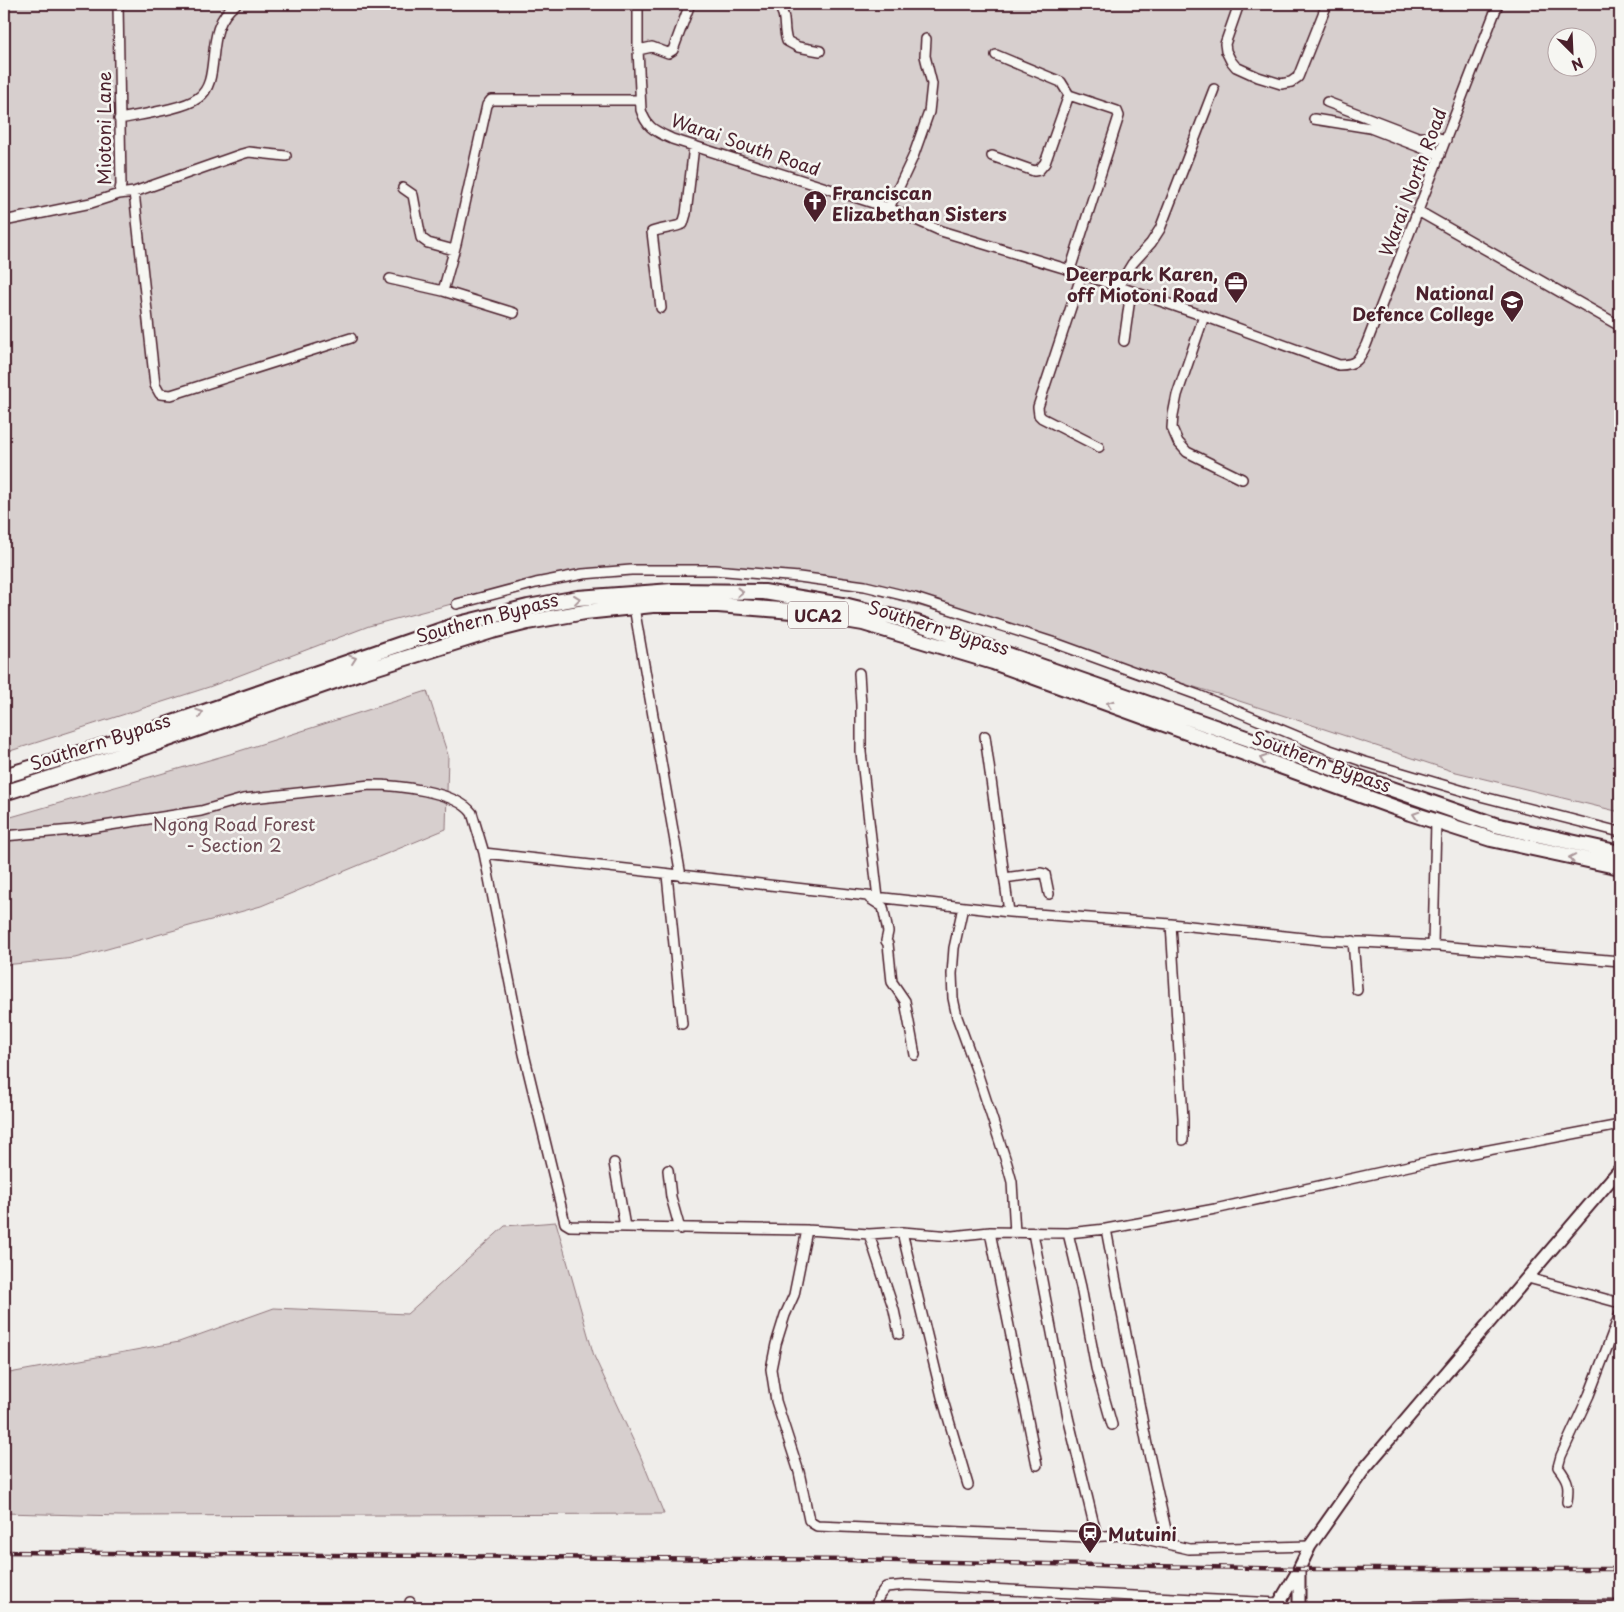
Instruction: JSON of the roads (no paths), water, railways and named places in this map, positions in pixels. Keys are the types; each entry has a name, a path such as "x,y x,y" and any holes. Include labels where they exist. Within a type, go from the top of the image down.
{"highway":[{"name":"Southern Bypass","path":"4,776 126,739 353,660 488,616 578,598 672,591 764,592 848,606 917,623 1495,825 1620,853"},
{"name":"Southern Bypass","path":"4,793 128,753 358,673 492,631 528,622 585,612 653,605 718,605 792,611 863,623 993,662 1491,839 1562,856 1620,867"}],"main road":[{"path":"1294,1608 1278,1606 1310,1546 1365,1468 1620,1169"},
{"path":"1299,1569 1299,1608"},
{"path":"1414,1608 1620,1607"}],"street":[{"name":"Miotoni Lane","path":"4,221 91,203 119,194 121,185 118,4"},
{"path":"120,118 182,105 198,98 206,90 211,74 215,33 223,16 236,4"},
{"name":"Warai South Road","path":"638,4 640,100 644,120 650,127 672,140 889,208 941,231 1118,286 1333,364 1348,365"},
{"path":"638,50 652,47 668,53 673,50 690,4"},
{"path":"777,4 784,16 787,40 798,47 820,51"},
{"path":"1239,4 1225,44 1228,57 1236,67 1258,77 1281,84 1291,82 1298,77 1327,4"},
{"name":"Warai North Road","path":"1348,365 1355,362 1361,356 1498,4"},
{"path":"889,208 913,157 929,112 932,84 925,56 926,39"},
{"path":"996,55 1061,82 1069,95 1117,110 1119,116 1070,270"},
{"path":"1118,286 1132,264 1160,229 1214,89"},
{"path":"992,156 1034,171 1042,167 1069,95"},
{"path":"443,291 487,105 491,100 640,100"},
{"path":"1327,102 1418,137 1427,138 1433,136 1446,140"},
{"path":"1314,119 1370,128 1440,155"},
{"path":"661,308 652,232 663,228 672,229 683,224 686,214 694,146"},
{"path":"119,194 134,192 249,152 286,156"},
{"path":"403,188 413,195 421,238 428,244 454,250"},
{"path":"134,192 155,385 160,394 164,396 171,395 352,338"},
{"path":"1418,211 1620,326"},
{"path":"1082,274 1038,410 1042,418 1098,447"},
{"path":"390,279 443,291 514,313"},
{"path":"1124,342 1131,291"},
{"path":"1204,316 1176,396 1172,428 1178,442 1188,452 1242,479"},
{"path":"457,604 546,581 583,574 631,570 714,570 799,577 866,586 915,598 1056,643 1198,695 1330,750 1362,761 1494,800 1620,832"},
{"path":"634,607 681,876"},
{"path":"859,673 861,752 878,898"},
{"path":"985,736 1009,912"},
{"path":"4,836 84,829 202,811 243,799 379,785 437,794 468,808 472,813 484,853 524,1054 565,1222 573,1227 806,1230 869,1234 902,1232 952,1236 990,1232 1068,1233 1106,1229 1215,1209 1422,1163 1620,1125"},
{"path":"1434,945 1436,821"},
{"path":"484,853 1009,912 1170,924 1322,940 1434,945 1620,961"},
{"path":"1004,878 1045,874 1049,894"},
{"path":"667,875 682,1024"},
{"path":"867,896 882,907 888,932 886,941 892,982 905,1001 915,1055"},
{"path":"963,907 954,948 953,998 957,1017 1010,1173 1015,1210 1015,1233"},
{"path":"1170,924 1183,1140"},
{"path":"1352,941 1356,990"},
{"path":"614,1163 624,1227"},
{"path":"668,1170 671,1197 680,1229"},
{"path":"1106,1229 1146,1445 1169,1543"},
{"path":"806,1230 794,1295 785,1315 771,1369 776,1401 799,1472 809,1520 812,1523 817,1526 1097,1537 1122,1535 1169,1543 1190,1549 1310,1546"},
{"path":"902,1232 942,1396 968,1485"},
{"path":"990,1232 1037,1465"},
{"path":"1068,1233 1081,1287 1096,1368 1112,1425"},
{"path":"869,1234 894,1310 899,1334"},
{"path":"1033,1234 1068,1417 1097,1537"},
{"path":"1528,1278 1620,1303"},
{"path":"1567,1502 1569,1486 1558,1467 1561,1456 1589,1396 1620,1314"},
{"path":"875,1608 879,1596 886,1587 907,1585 1278,1606"}],"railway":[{"path":"4,1552 851,1560 1299,1569 1620,1569"}],"place":[{"name":"Franciscan Elizabethan Sisters","path":"815,223"},
{"name":"Deerpark Karen, off Miotoni Road","path":"1236,304"},
{"name":"National Defence College","path":"1512,323"},
{"name":"Mutuini","path":"1090,1554"}],"park label":[{"name":"Ngong Road Forest - Section 2","path":"234,833"}]}
